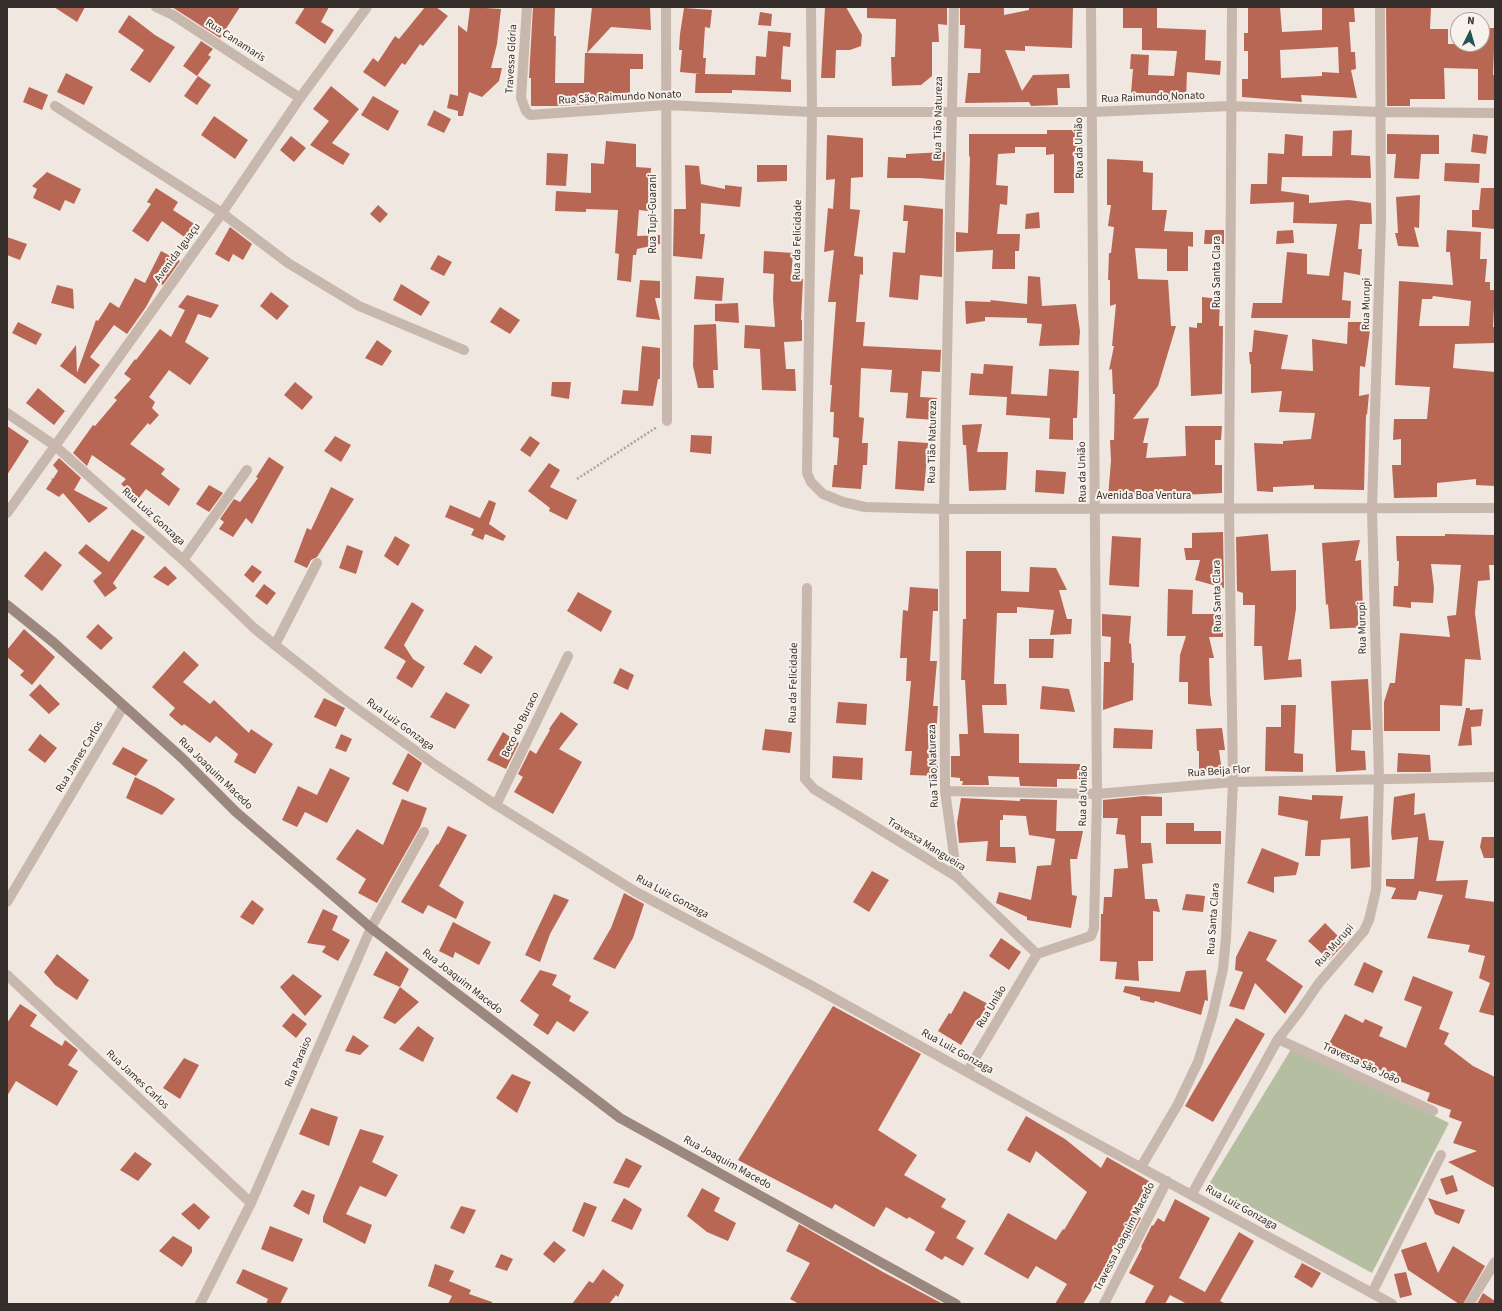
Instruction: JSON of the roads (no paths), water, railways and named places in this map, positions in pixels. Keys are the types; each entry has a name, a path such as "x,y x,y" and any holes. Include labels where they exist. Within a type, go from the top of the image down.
{"street":[{"name":"Rua Canamaris","path":"156,7 172,15 300,98"},
{"name":"Avenida Iguaçu","path":"7,513 54,445 222,213 300,98 367,7"},
{"name":"Travessa Glória","path":"526,111 521,98 527,7"},
{"name":"Rua Tupi-Guarani","path":"666,7 667,420"},
{"name":"Rua da Felicidade","path":"807,473 812,112 811,7"},
{"name":"Rua Tião Natureza","path":"954,7 944,509 945,792 957,877"},
{"name":"Rua da União","path":"1037,954 1091,936 1094,928 1097,794 1091,7"},
{"name":"Rua Santa Clara","path":"1141,1167 1178,1104 1198,1062 1212,1017 1222,969 1226,938 1233,782 1229,509 1230,106 1232,7"},
{"name":"Rua Murupi","path":"1192,1194 1278,1038 1300,1012 1319,983 1364,931 1369,920 1376,890 1379,778 1372,509 1381,227 1380,7"},
{"name":"Rua São Raimundo Nonato","path":"526,111 530,115 666,105 812,112"},
{"path":"55,106 222,213 288,263 359,306 429,337 464,350"},
{"name":"Rua Raimundo Nonato","path":"812,112 1091,112 1230,106 1380,112 1495,113"},
{"name":"Rua Luiz Gonzaga","path":"7,413 54,445 183,560 254,628 275,645 341,697 434,764 496,805 636,892 812,986 1392,1304"},
{"path":"183,560 247,470"},
{"name":"Avenida Boa Ventura","path":"807,473 811,482 820,492 842,502 864,507 1096,510 1495,508"},
{"path":"275,645 317,563"},
{"name":"Rua da Felicidade","path":"804,779 807,588"},
{"name":"Rua Joaquim Macedo","path":"7,605 53,642 123,707 182,758 236,812 371,928 620,1118 956,1304"},
{"name":"Beco do Buraco","path":"496,805 568,656"},
{"name":"Rua James Carlos","path":"7,902 123,707"},
{"name":"Rua Beija Flor","path":"945,792 1097,794 1233,782 1379,778 1495,777"},
{"name":"Travessa Mangueira","path":"804,779 814,789 957,877 1037,954"},
{"name":"Rua Paraiso","path":"200,1304 251,1203 371,928 424,832"},
{"name":"Rua União","path":"967,1072 1037,954"},
{"name":"Rua James Carlos","path":"7,975 251,1203"},
{"name":"Travessa São João","path":"1278,1038 1433,1111"},
{"path":"1372,1293 1441,1155"},
{"name":"Travessa Joaquim Macedo","path":"1104,1304 1167,1182"},
{"path":"1469,1304 1495,1262"}]}
